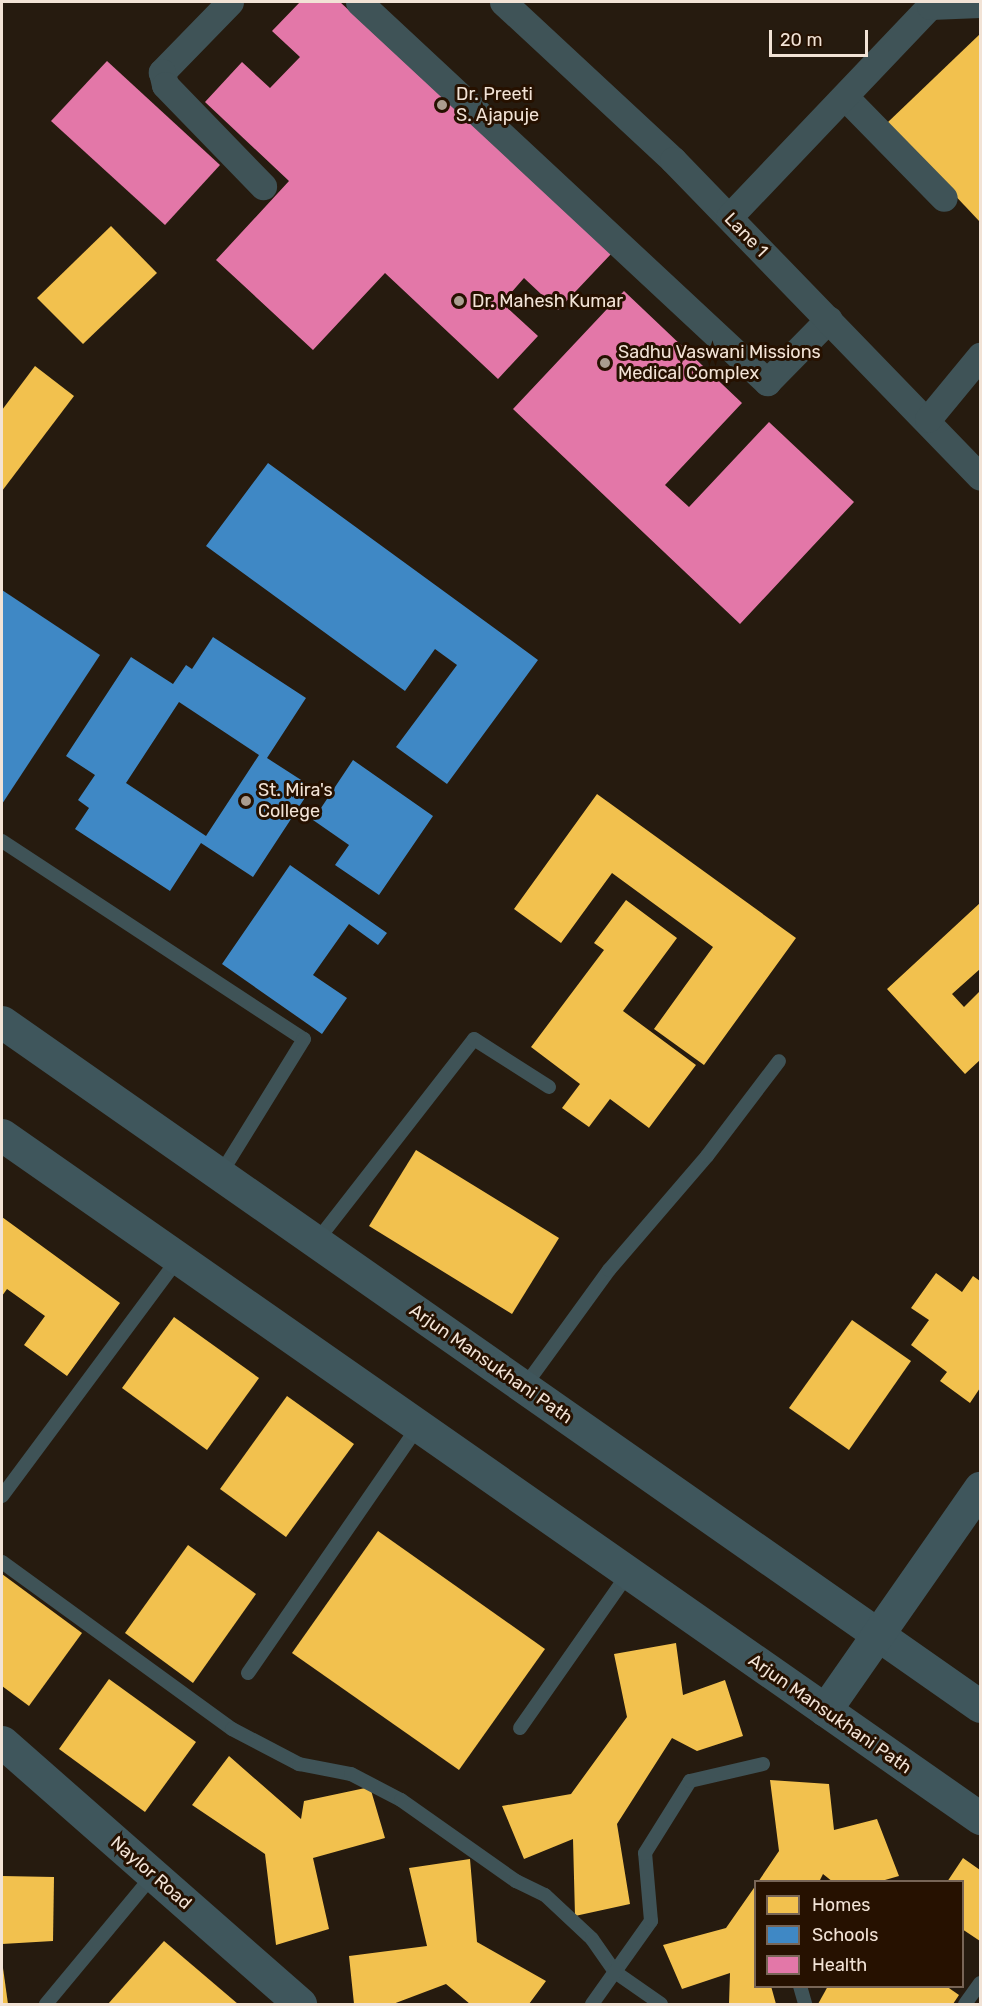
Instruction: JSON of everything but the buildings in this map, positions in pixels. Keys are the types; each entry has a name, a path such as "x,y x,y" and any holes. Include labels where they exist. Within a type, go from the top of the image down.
{"main road":[{"name":"Arjun Mansukhani Path","path":"2,1022 981,1706"},
{"name":"Arjun Mansukhani Path","path":"2,1135 417,1428 981,1818"},
{"path":"825,1710 981,1488"},
{"name":"Naylor Road","path":"2,1742 300,2004"}],"street":[{"path":"230,2 162,72 165,85 263,186"},
{"path":"359,2 767,382 829,319"},
{"name":"Lane 1","path":"503,2 729,217 928,419 981,477"},
{"path":"729,217 930,6 981,3"},
{"path":"845,97 944,198"},
{"path":"928,419 981,356"}],"lane":[{"path":"2,841 304,1040 220,1175"},
{"path":"316,1242 474,1039 549,1087"},
{"path":"524,1387 609,1270 707,1156 779,1061"},
{"path":"2,1496 178,1259"},
{"path":"248,1673 417,1428"},
{"path":"2,1562 232,1729 299,1764 351,1774 401,1800 516,1881 545,1895 592,1939 615,1972 661,2004"},
{"path":"520,1728 628,1574"},
{"path":"592,2004 651,1921 645,1853 690,1781 763,1764"},
{"path":"46,2004 153,1875"},
{"path":"965,2004 981,1983"},
{"path":"801,1988 805,2004"}],"place":[{"name":"Dr. Preeti S. Ajapuje","path":"442,105"},
{"name":"Dr. Mahesh Kumar","path":"459,301"},
{"name":"Sadhu Vaswani Missions Medical Complex","path":"605,363"},
{"name":"St. Mira's College","path":"246,801"}]}
